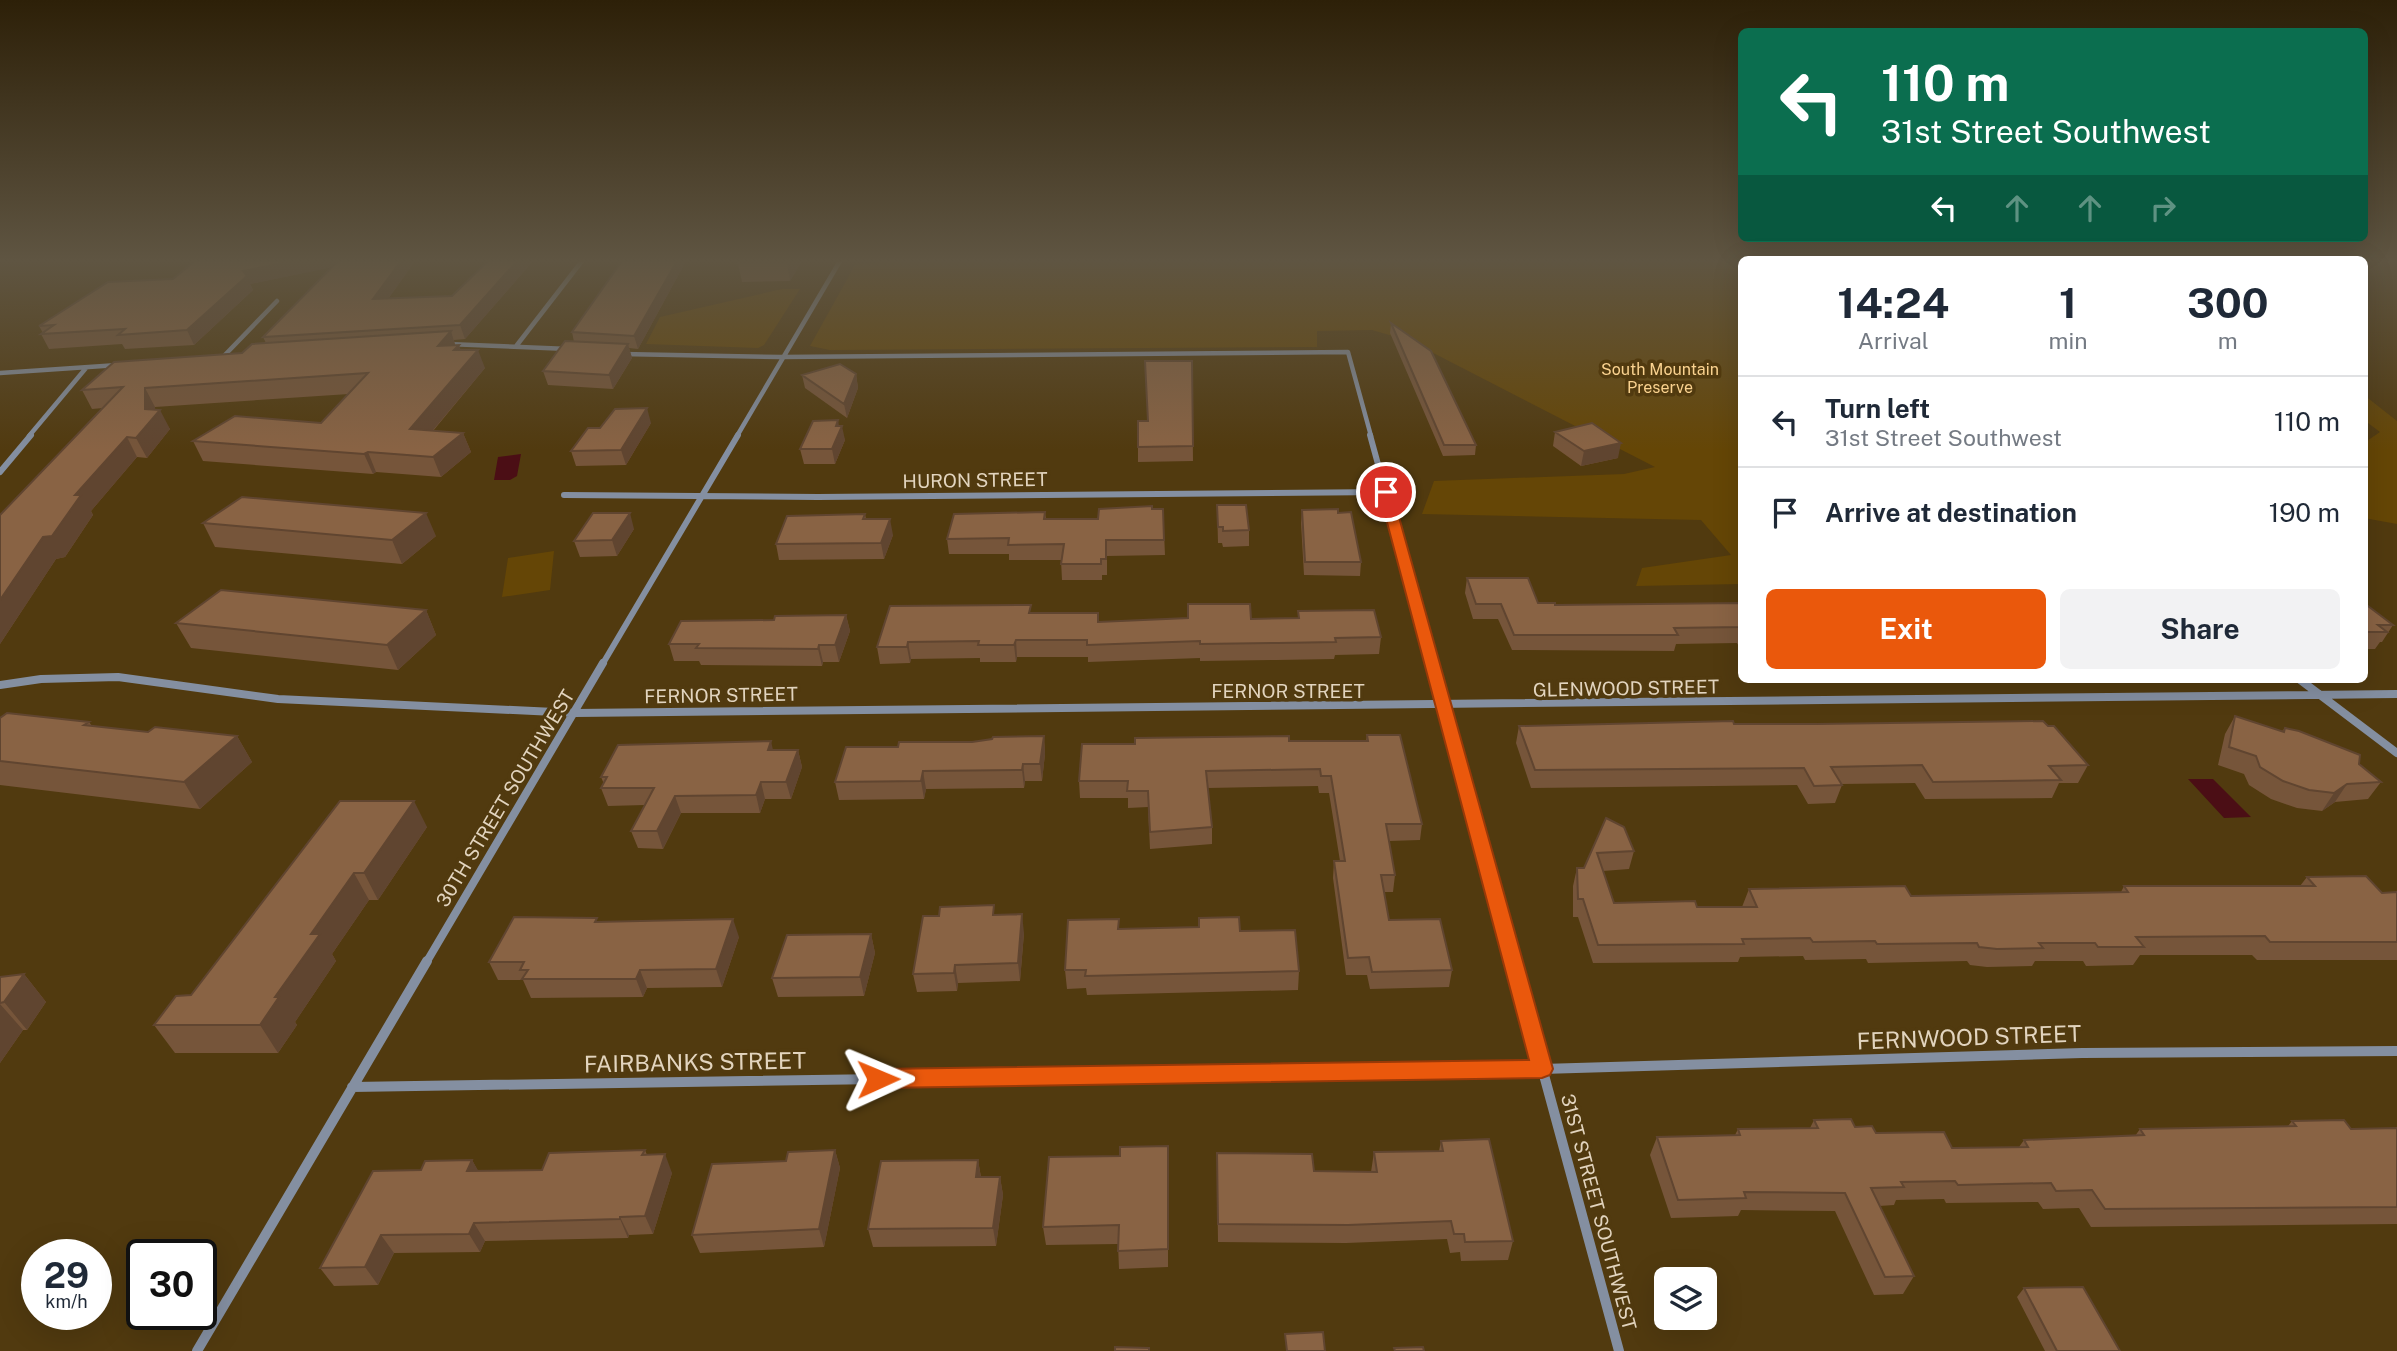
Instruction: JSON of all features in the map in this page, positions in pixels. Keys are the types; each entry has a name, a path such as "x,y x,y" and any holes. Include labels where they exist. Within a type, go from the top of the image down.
{"street":[{"path":"233,358 218,359 254,324"},
{"path":"517,345 533,324"},
{"name":"30TH STREET SOUTHWEST","path":"197,1351 575,713 801,324"},
{"path":"442,345 517,345 574,349"},
{"name":"31ST STREET SOUTHWEST","path":"781,357 1348,352 1619,1351"},
{"path":"615,353 781,357"},
{"path":"0,373 125,365"},
{"path":"0,472 86,368"},
{"name":"HURON STREET","path":"564,495 700,497 1386,492"},
{"name":"FERNOR STREET","path":"0,685 41,680 118,677 278,699 575,713 1444,706"},
{"path":"2303,683 2397,753"},
{"name":"GLENWOOD STREET","path":"1444,706 2397,694"},
{"name":"FERNWOOD STREET","path":"1542,1069 2082,1053 2397,1051"},
{"name":"FAIRBANKS STREET","path":"352,1087 1542,1069"}],"green space":[{"path":"656,324 777,324 764,345 758,348 646,344"},
{"name":"South Mountain Preserve","path":"822,324 1738,324 1738,584 1636,586 1642,568 1731,555 1701,520 1422,514 1434,481 1624,474 1655,467 1410,341 1372,330 1317,331 1317,347 830,350 810,346"},
{"path":"2368,398 2397,421 2397,524 2368,519 2368,440 2380,432 2368,423"},
{"path":"554,551 550,590 502,597 508,558"}],"shaded area":[{"path":"521,454 517,476 510,480 494,480 498,457"},
{"path":"2188,779 2213,779 2251,817 2224,818"}],"building":[{"path":"42,324 194,324 187,330 118,335 125,329 41,334 54,325 39,326"},
{"path":"276,324 461,324 460,325 263,337"},
{"path":"578,324 641,324 634,336 572,332"},
{"path":"1391,324 1431,351 1476,445 1444,445"},
{"path":"451,331 438,346 459,345 454,350 478,350 410,429 463,433 433,457 193,441 235,416 321,423 368,373 145,388 145,409 160,410 136,438 127,437 75,495 81,495 52,536 43,537 0,600 0,515 123,387 82,390 114,362 242,353 252,344"},
{"path":"565,341 628,344 609,375 543,371"},
{"path":"1145,361 1192,361 1193,446 1138,447 1138,421 1148,421"},
{"path":"840,364 856,374 844,404 802,375"},
{"path":"647,408 621,450 571,451 588,428 600,428 615,409"},
{"path":"838,420 836,426 842,426 832,449 800,449 813,421"},
{"path":"1592,423 1621,443 1584,451 1555,432"},
{"path":"242,497 426,513 392,540 203,523"},
{"path":"1217,505 1246,505 1249,530 1223,531 1223,527 1218,527"},
{"path":"1152,506 1152,509 1163,509 1164,540 1106,540 1106,559 1101,559 1101,564 1061,564 1064,544 1008,545 1009,538 947,539 954,514 1045,512 1044,519 1098,519 1099,509"},
{"path":"1338,509 1338,513 1351,512 1361,562 1305,562 1302,510"},
{"path":"593,513 630,513 612,540 574,541"},
{"path":"865,514 863,519 890,519 881,543 776,544 787,516"},
{"path":"1467,578 1528,578 1538,603 1738,603 1738,627 1674,628 1678,635 1514,635 1501,604 1476,604"},
{"path":"221,590 426,610 387,645 176,623"},
{"path":"1188,604 1250,604 1251,619 1299,618 1298,611 1374,610 1381,637 1335,638 1336,642 1200,644 1200,641 1087,645 1087,640 1016,640 1014,645 978,645 979,641 908,642 907,647 877,647 890,606 1031,605 1029,613 1098,613 1098,622 1188,618"},
{"path":"2368,606 2393,625 2378,625 2387,632 2368,632"},
{"path":"846,615 835,645 819,645 818,649 696,648 699,644 669,644 681,621 774,620 775,616"},
{"path":"7,713 148,732 155,727 237,736 184,782 0,761 0,718"},
{"path":"2235,716 2284,732 2285,728 2299,731 2360,755 2359,764 2381,782 2347,784 2334,793 2309,790 2283,781 2260,767 2256,756 2229,747"},
{"path":"1733,721 1734,724 1817,724 2043,721 2048,726 2054,726 2088,765 2049,766 2061,780 1933,782 1922,765 1831,767 1842,785 1814,786 1804,768 1535,770 1519,726"},
{"path":"1367,735 1400,735 1422,824 1386,824 1395,875 1381,875 1389,920 1440,919 1452,970 1372,972 1369,957 1348,958 1334,861 1345,861 1331,776 1321,776 1320,769 1206,771 1212,827 1150,832 1148,791 1127,791 1128,781 1079,781 1082,744 1135,744 1135,738 1289,736 1289,741 1368,741"},
{"path":"1044,736 1040,764 1023,764 1022,770 923,771 921,781 835,782 846,747 898,747 899,742 972,742 993,737"},
{"path":"771,741 768,750 798,750 786,782 761,782 756,795 675,796 657,831 631,831 654,788 601,788 607,777 601,777 618,745"},
{"path":"340,801 414,801 364,873 354,873 311,934 320,934 275,997 279,997 260,1025 154,1025 176,996 191,995"},
{"path":"1606,818 1624,827 1634,851 1597,853 1614,903 1695,901 1697,907 1757,907 1749,889 1905,886 1911,896 2128,892 2124,886 2315,886 2307,877 2366,876 2382,893 2397,892 2397,942 2270,942 2265,936 2136,937 2144,947 2098,947 2095,943 2039,943 2043,948 1997,949 1979,947 1977,943 1877,944 1875,941 1813,942 1810,938 1742,939 1744,944 1598,945 1583,899 1578,899 1577,868 1584,868"},
{"path":"994,905 993,915 1022,914 1018,963 955,965 954,973 913,974 923,916 939,916 940,907"},
{"path":"514,917 597,918 595,922 733,919 716,969 640,970 636,979 522,979 528,970 520,970 524,962 489,962"},
{"path":"1239,917 1240,931 1295,930 1299,971 1085,976 1086,970 1065,970 1068,920 1119,919 1118,929 1199,927 1199,918"},
{"path":"871,934 860,977 772,978 787,935"},
{"path":"24,974 4,1002 0,1003 0,977"},
{"path":"1851,1119 1855,1127 1872,1126 1876,1133 1944,1132 1952,1148 2028,1147 2024,1140 2144,1135 2140,1129 2296,1126 2292,1121 2344,1120 2351,1129 2397,1128 2397,1207 2105,1209 2092,1190 2056,1191 2051,1183 1958,1185 1955,1181 1901,1182 1904,1187 1871,1188 1914,1276 1885,1277 1845,1193 1744,1192 1746,1198 1678,1200 1657,1137 1740,1135 1738,1129 1818,1128 1814,1120"},
{"path":"1489,1139 1513,1241 1465,1242 1464,1234 1454,1234 1451,1221 1348,1225 1218,1224 1217,1153 1312,1154 1314,1171 1377,1172 1374,1152 1443,1151 1441,1141"},
{"path":"1168,1146 1168,1249 1118,1251 1119,1225 1043,1227 1049,1157 1120,1156 1120,1147"},
{"path":"645,1150 642,1155 665,1154 645,1216 474,1223 469,1234 381,1235 365,1267 320,1268 373,1171 421,1170 425,1161 472,1160 467,1171 542,1170 549,1153"},
{"path":"835,1150 819,1229 692,1235 712,1164 786,1161 788,1152"},
{"path":"978,1160 976,1177 1000,1177 993,1228 868,1229 881,1161"},
{"path":"2083,1287 2120,1351 2057,1351 2024,1288"},
{"path":"1323,1332 1325,1351 1287,1351 1285,1334"},
{"path":"1115,1347 1149,1348 1149,1351 1115,1351"},
{"path":"1423,1347 1424,1351 1395,1351 1394,1348"}],"route":[{"path":"878,1079 1542,1069 1386,492"}]}
